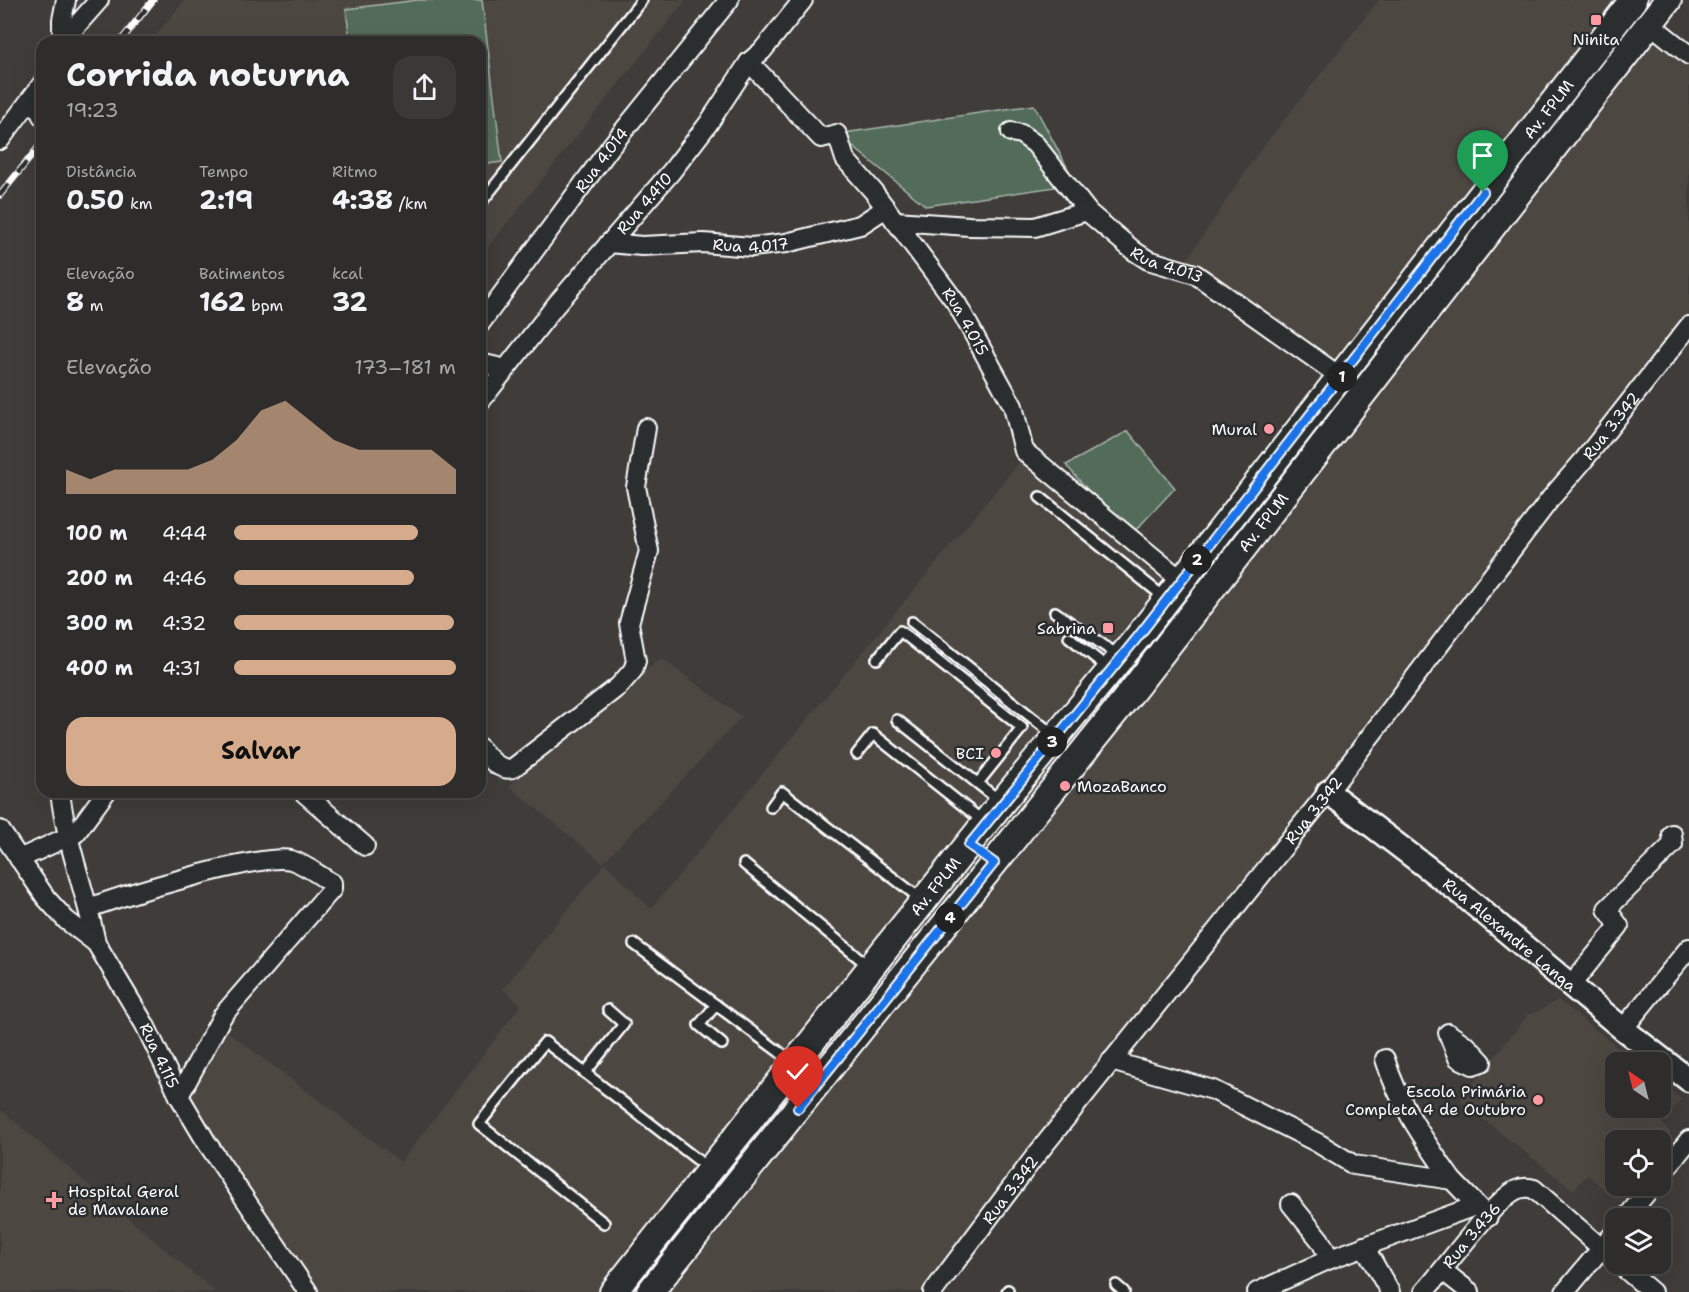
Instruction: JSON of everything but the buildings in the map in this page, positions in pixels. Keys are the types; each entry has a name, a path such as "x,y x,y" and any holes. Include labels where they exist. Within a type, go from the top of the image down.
{"main road":[{"name":"Av. FPLM","path":"613,1292 1342,378 1633,0"},
{"name":"Av. FPLM","path":"650,1292 994,863 1365,392 1668,0"},
{"path":"969,845 994,863"}],"street":[{"path":"62,36 66,0"},
{"path":"67,36 99,0"},
{"name":"Rua 4.014","path":"486,316 612,146 729,0"},
{"name":"Rua 4.410","path":"486,394 609,243 671,172 708,124 749,62 762,51 803,0"},
{"path":"1649,23 1689,55"},
{"name":"Rua 4.015","path":"749,62 821,138 837,134 845,159 890,215 957,304 970,325 1013,406 1024,451 1174,590"},
{"path":"0,140 36,93"},
{"name":"Rua 4.013","path":"1011,132 1021,134 1035,144 1087,211 1134,251 1148,260 1195,274 1342,378"},
{"path":"890,215 969,226 1035,227 1087,211"},
{"name":"Rua 4.017","path":"609,243 642,246 703,243 752,247 786,243 860,225 890,215"},
{"name":"Rua 3.342","path":"933,1292 1033,1159 1328,792 1544,507 1689,326"},
{"path":"486,364 506,369"},
{"path":"486,754 503,769 513,768 620,686 633,670 636,652 629,622 650,552 636,487 646,428"},
{"name":"Rua Alexandre Langa","path":"1328,792 1458,891 1570,986 1689,1080"},
{"path":"61,798 68,836 89,908 96,943"},
{"path":"19,859 82,828 102,798"},
{"path":"310,798 365,846"},
{"name":"Rua 4.115","path":"0,830 46,898 66,920 96,943 145,1025 179,1096 233,1183 308,1292"},
{"path":"1570,986 1619,927 1606,909 1660,859 1673,844 1672,834"},
{"path":"89,908 250,863 293,861 332,883 332,889 223,1015 179,1096"},
{"path":"1623,1029 1689,948"},
{"path":"1257,1292 1365,1246 1482,1211 1452,1180 1406,1112 1395,1091 1385,1059"},
{"path":"1111,1062 1213,1090 1318,1143 1354,1165 1452,1180"},
{"path":"1671,1162 1689,1140"},
{"name":"Rua 3.436","path":"1424,1292 1443,1271 1482,1211 1526,1187 1534,1189 1605,1251"},
{"path":"1634,1208 1644,1196"},
{"path":"1291,1204 1320,1240 1330,1259"},
{"path":"1365,1246 1390,1292"},
{"path":"1565,1292 1605,1262"},
{"path":"1443,1271 1470,1292"},
{"path":"1631,1274 1652,1292"}],"lane":[{"path":"486,196 642,0"},
{"path":"1040,497 1174,590"},
{"path":"1055,612 1115,663"},
{"path":"912,622 1056,736"},
{"path":"877,659 900,630 1022,728 978,783"},
{"path":"1069,637 1115,663"},
{"path":"897,720 1002,802"},
{"path":"856,754 873,734 986,823"},
{"path":"771,807 782,792 924,902"},
{"path":"744,864 872,968"},
{"path":"634,944 795,1063"},
{"path":"716,1005 699,1024 722,1044"},
{"path":"585,1073 624,1024 608,1010"},
{"path":"604,1223 479,1124 544,1042 710,1170"},
{"path":"1116,1285 1124,1292"}],"shaded area":[{"path":"185,0 686,0 486,250 486,36 155,36"},
{"path":"1379,0 1623,0 1689,55 1689,326 933,1292 310,1292 179,1096 216,1023 401,1162 521,1005 503,989 605,863 651,909 1026,454 1203,599 1365,392 1185,263 1255,157"},
{"path":"661,658 742,717 603,863 509,786"},
{"name":"Escola Primária Completa 4 de Outubro","path":"1558,1000 1623,1052 1605,1052 1605,1118 1665,1118 1661,1123 1669,1130 1605,1130 1605,1190 1587,1175 1573,1190 1460,1101 1529,1013 1531,1015"},
{"name":"Escola Primária Completa 4 de Outubro","path":"1671,1090 1681,1099 1671,1111"},
{"name":"Hospital Geral de Mavalane","path":"0,1109 215,1292 0,1292"}],"green space":[{"path":"418,0 482,0 502,162 486,164 486,36 349,36 346,9"},
{"path":"1034,105 1076,184 926,206 837,134"},
{"path":"1128,431 1175,488 1134,532 1099,503 1066,465"}],"railway":[{"path":"125,36 153,0"},
{"path":"0,195 36,150"}],"place":[{"name":"Ninita","path":"1596,20"},
{"name":"Mural","path":"1269,429"},
{"name":"Sabrina","path":"1108,628"},
{"name":"BCI","path":"996,753"},
{"name":"MozaBanco","path":"1065,786"},
{"name":"Escola Primária Completa 4 de Outubro","path":"1538,1100"},
{"name":"Hospital Geral de Mavalane","path":"54,1200"}],"route":[{"path":"798,1108 994,863 969,845 1137,638 1342,378 1483,192"}]}
